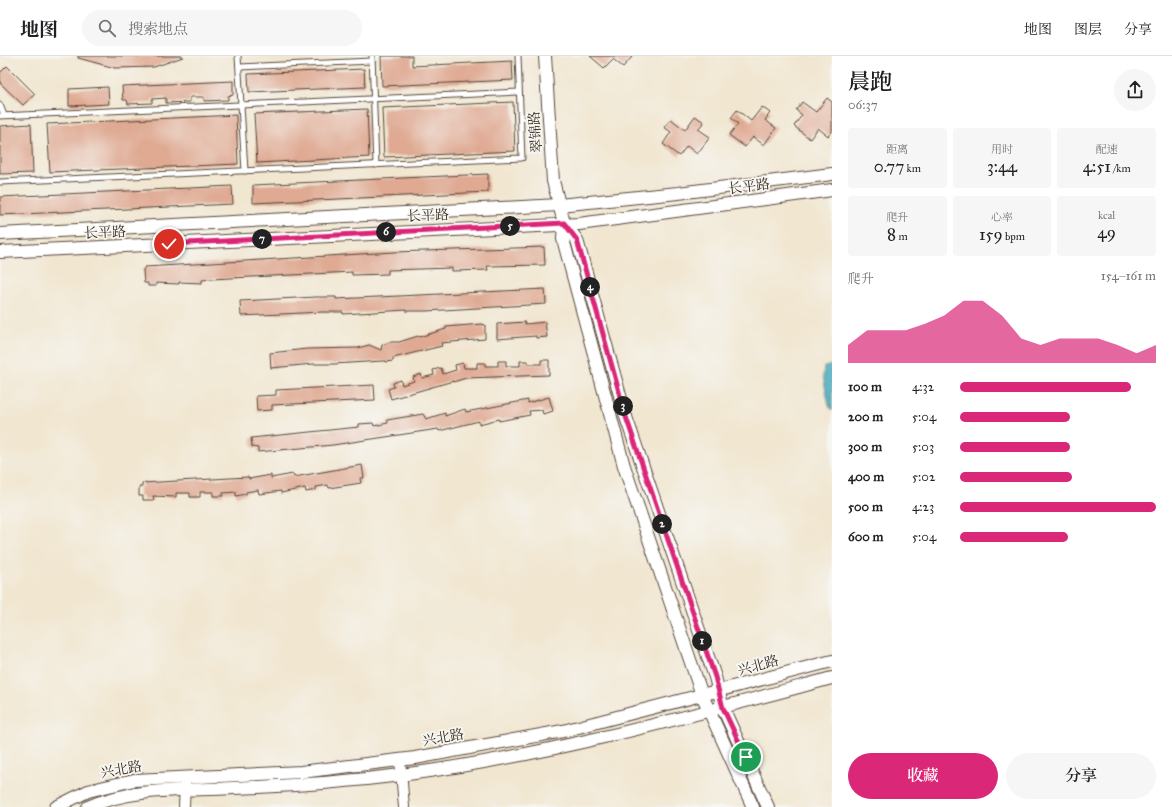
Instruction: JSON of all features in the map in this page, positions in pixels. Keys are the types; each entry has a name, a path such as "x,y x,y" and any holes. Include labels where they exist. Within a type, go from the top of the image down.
{"street":[{"name":"翠锦路","path":"545,56 553,181 564,223"},
{"name":"长平路","path":"0,234 559,205 678,193 832,174"},
{"name":"长平路","path":"0,252 564,223 579,224 832,190"},
{"path":"564,223 577,240 626,417 719,691 723,708 768,807"},
{"path":"564,223 563,239 624,466 702,695 753,807"},
{"name":"兴北路","path":"56,807 88,791 118,783 150,779 301,772 400,759 563,731 832,661"},
{"name":"兴北路","path":"88,807 108,800 137,793 306,785 402,775 515,756 723,708 832,678"},
{"path":"400,759 404,807"},
{"path":"184,807 185,778"}],"lane":[{"path":"238,56 240,68 245,171"},
{"path":"0,182 522,158 518,56"},
{"path":"240,68 372,59 376,165"},
{"path":"0,105 2,116 519,92"}],"water":[{"path":"832,365 832,410 829,406 823,376 824,367"}],"building":[{"path":"78,56 183,57 154,67 115,68 78,58"},
{"path":"381,56 412,56 412,66 512,61 513,80 382,86"},
{"path":"590,56 633,56 623,67 613,59 604,68"},
{"path":"7,66 35,94 23,105 0,83 0,73"},
{"path":"364,69 365,87 249,92 248,74"},
{"path":"233,81 233,95 228,96 228,100 204,101 204,97 190,97 190,102 166,103 166,98 152,99 152,103 128,104 127,100 123,100 122,86"},
{"path":"108,87 109,104 69,106 69,89"},
{"path":"827,98 832,102 832,132 828,136 818,128 810,139 794,126 802,115 796,110 802,102 816,112"},
{"path":"513,102 515,151 384,157 382,108"},
{"path":"762,107 770,113 765,120 776,128 764,145 753,137 745,147 729,135 738,124 731,118 737,110 751,121"},
{"path":"367,109 369,157 257,163 254,114"},
{"path":"236,115 238,164 50,172 47,124"},
{"path":"695,116 704,122 698,129 710,137 697,154 687,146 679,156 663,144 671,132 664,127 671,119 685,130"},
{"path":"31,124 33,173 0,174 0,126"},
{"path":"488,174 488,192 253,203 253,185"},
{"path":"232,186 233,204 0,215 0,197"},
{"path":"544,247 545,265 487,266 488,270 452,271 452,268 388,270 388,274 352,275 352,272 211,279 202,280 202,283 156,283 156,286 148,286 148,283 144,283 143,270 145,267 394,252"},
{"path":"545,289 546,304 426,311 406,310 343,314 343,312 322,312 241,316 240,301 316,297 336,297 336,299"},
{"path":"525,322 525,324 545,322 547,337 536,338 536,336 497,339 497,324"},
{"path":"485,325 485,339 441,343 442,346 393,358 393,361 313,364 271,368 270,353 307,349 358,348 369,345 381,350 382,345 390,342 399,342 418,336 419,337 446,329 446,327"},
{"path":"541,360 549,360 549,375 466,378 391,399 388,389 394,387 393,383 401,380 402,385 414,381 413,377 421,374 422,378 434,375 433,370 441,368 443,374 456,370 455,365 463,363 464,368 477,368 477,363 485,363 485,366 498,366 498,361 506,361 506,366 520,366 520,361 528,361 528,364 541,364"},
{"path":"374,385 375,400 272,405 272,410 257,411 256,396 276,395 276,390"},
{"path":"549,397 553,411 543,414 542,410 529,411 530,415 499,421 499,419 479,424 479,421 439,431 438,429 333,445 258,452 258,448 252,447 251,438 359,427 359,424 373,423 374,426 388,423 387,420 423,414 426,419 445,413 445,416 465,409 466,412 528,400 528,403"},
{"path":"362,465 364,478 360,478 361,483 329,488 328,485 316,487 316,490 306,492 305,488 281,493 281,491 259,494 258,490 246,492 246,494 236,496 236,492 223,493 223,496 213,496 213,492 200,492 200,497 190,497 190,493 176,493 176,497 153,496 154,500 143,500 143,496 139,496 139,487 142,487 142,483 248,477 249,479 271,475 271,478 293,474 294,477"}],"route":[{"path":"169,244 564,223 577,240 626,417 715,677 723,708 746,757"}]}
